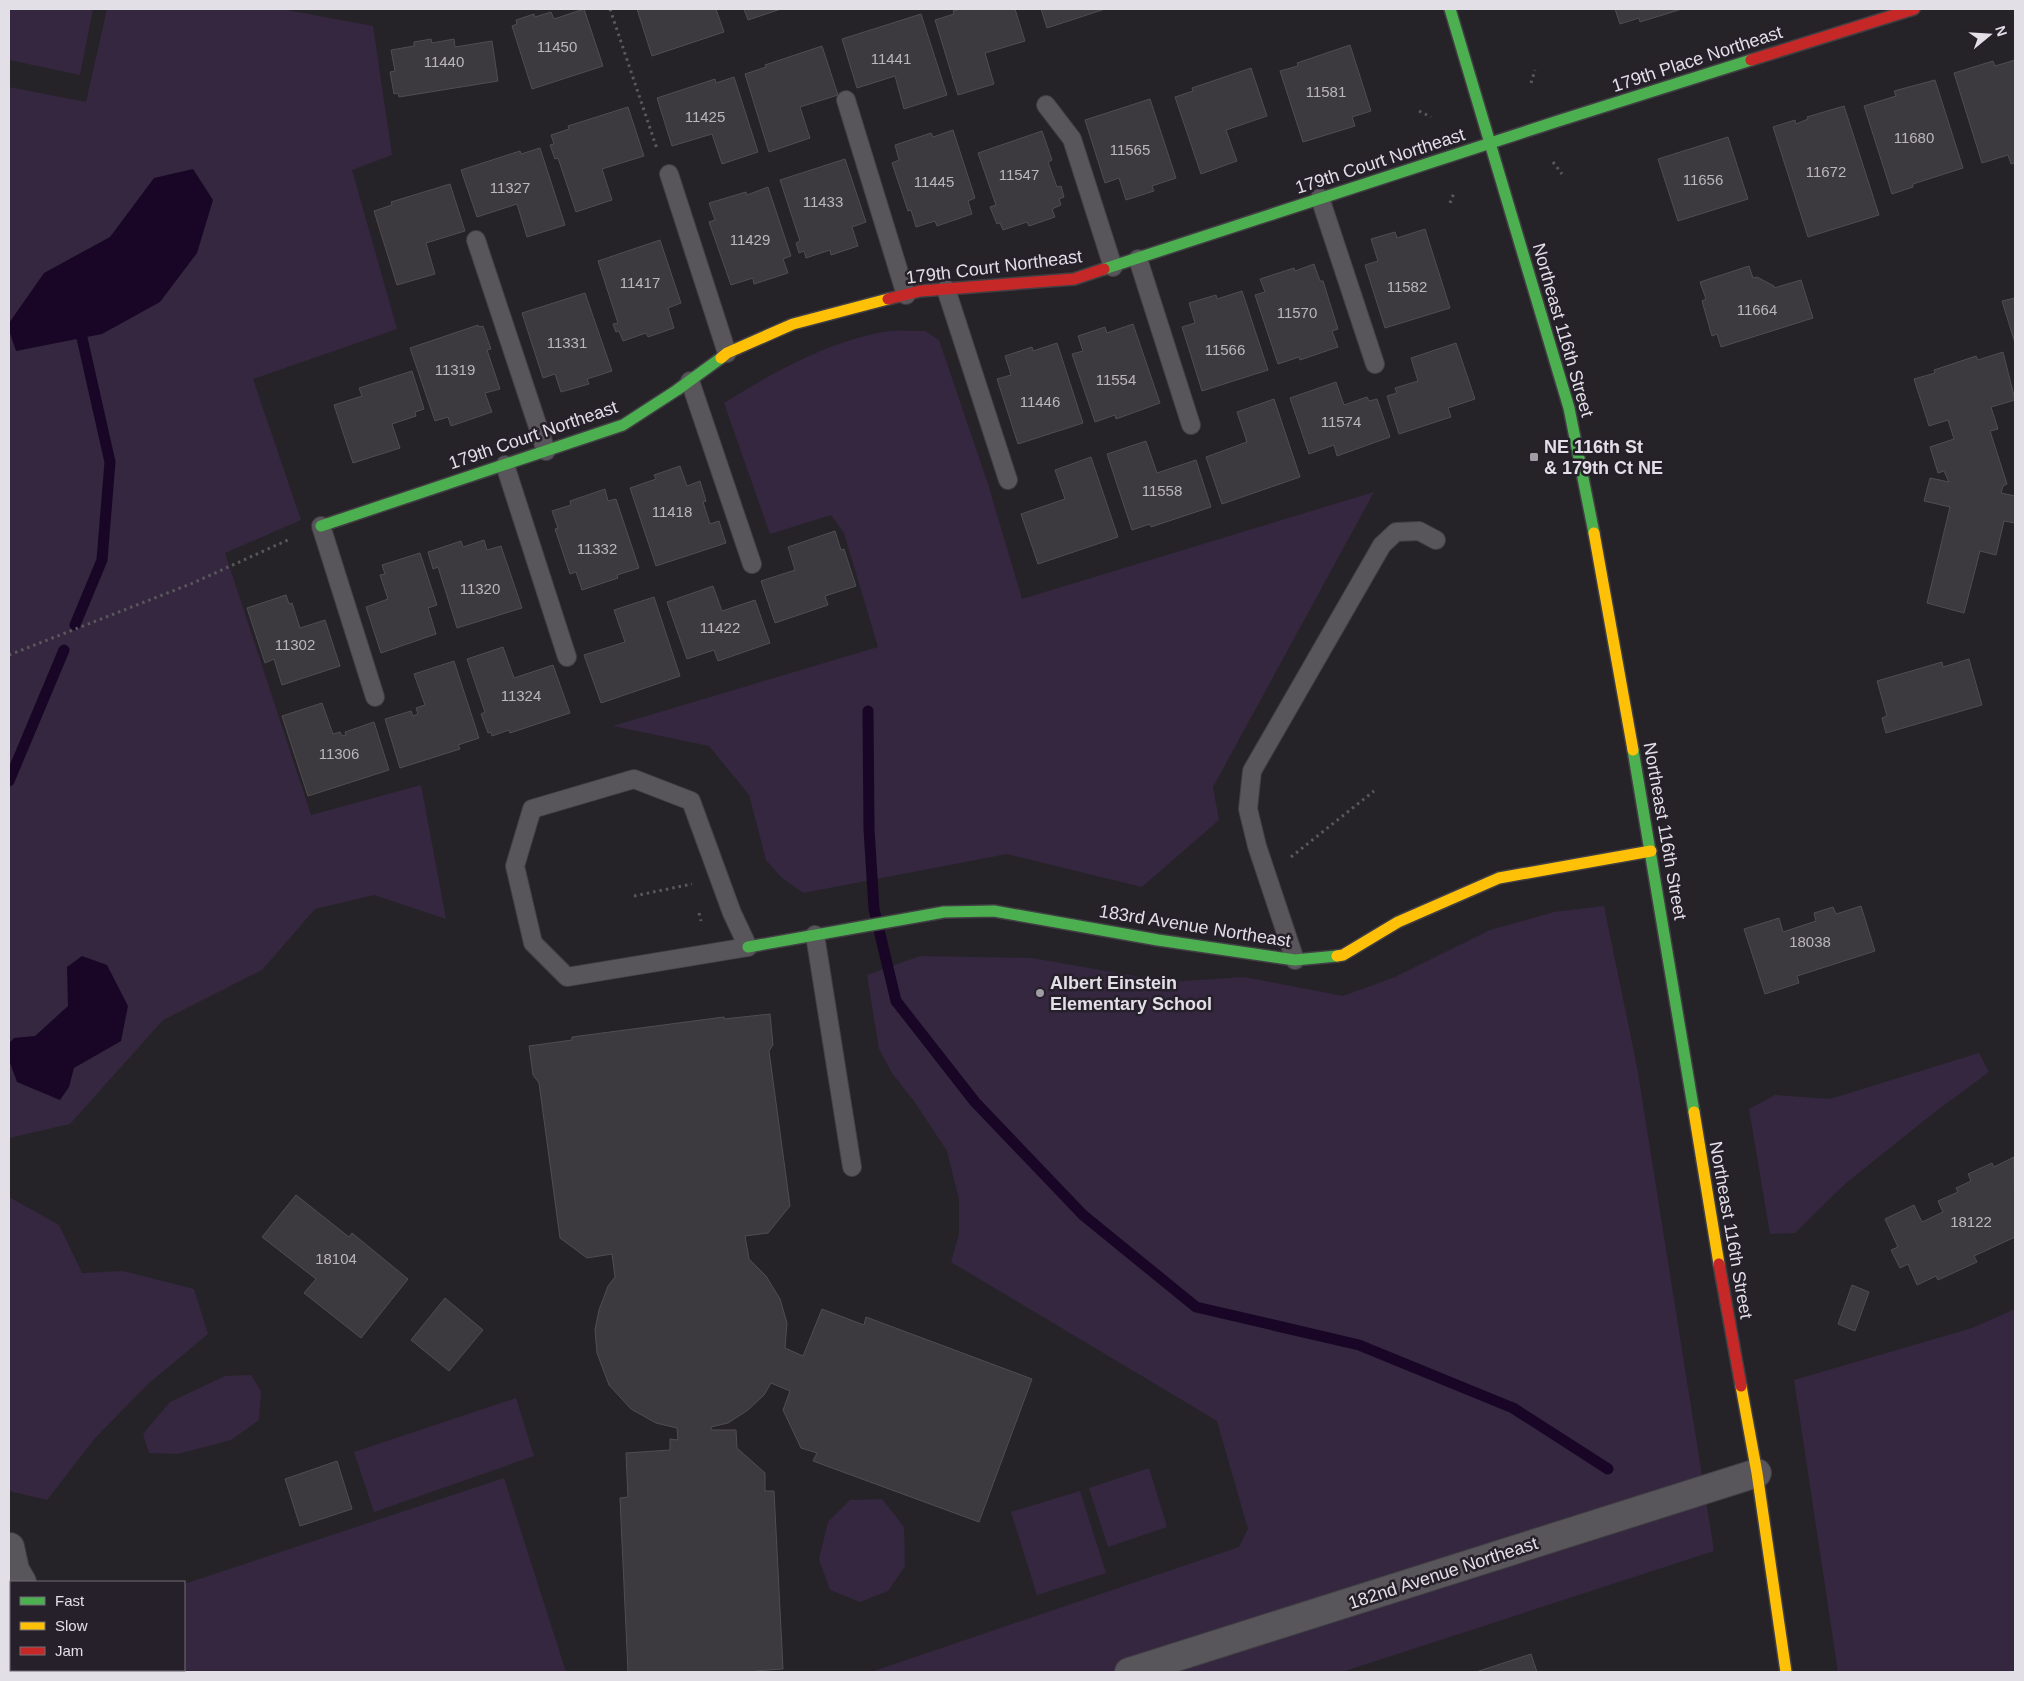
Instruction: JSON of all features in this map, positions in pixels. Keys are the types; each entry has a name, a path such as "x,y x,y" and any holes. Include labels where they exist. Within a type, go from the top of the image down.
{"street":[{"name":"Northeast 116th Street","path":"1450,9 1569,408 1608,603 1724,1299 1757,1473 1786,1672"},
{"name":"179th Place Northeast","path":"1490,143 1914,9"},
{"name":"179th Court Northeast","path":"321,526 622,425 690,381 726,353 793,324 920,291 1074,279 1490,143"},
{"name":"183rd Avenue Northeast","path":"748,947 944,912 994,911 1158,940 1295,960 1343,955 1398,922 1499,878 1650,851"},
{"name":"182nd Avenue Northeast","path":"1129,1672 1757,1473"},
{"path":"10,1546 15,1570 21,1581"}],"lane":[{"path":"846,100 906,295"},
{"path":"1046,105 1072,139 1113,267"},
{"path":"669,174 726,353"},
{"path":"1320,198 1375,364"},
{"path":"476,240 546,451"},
{"path":"1138,259 1191,425"},
{"path":"946,289 1008,480"},
{"path":"690,381 752,564"},
{"path":"505,465 567,657"},
{"path":"321,526 375,697"},
{"path":"1295,960 1257,846 1248,810 1252,771 1382,545 1396,532 1418,531 1436,540"},
{"path":"634,779 691,801 732,913 748,947 567,977 532,943 515,866 532,809 634,779"},
{"path":"815,935 852,1167"}],"path":[{"path":"610,9 654,141 669,174"},
{"path":"1531,83 1535,70"},
{"path":"1419,111 1431,117"},
{"path":"1553,162 1562,174"},
{"path":"1450,203 1454,193"},
{"path":"9,655 192,583 321,526"},
{"path":"1289,859 1374,791"},
{"path":"634,896 694,884"}],"shaded area":[{"path":"9,9 93,9 80,75 9,60"},
{"path":"107,9 281,9 373,26 392,155 352,170 397,329 253,379 301,520 225,553 311,815 421,785 446,919 374,895 315,909 262,970 163,1020 70,1124 9,1138 9,87 86,102"},
{"path":"193,169 213,200 197,253 160,302 102,334 16,351 9,330 9,323 44,273 110,237 154,178"},
{"path":"925,331 939,340 988,484 1022,599 1374,492 1213,787 1219,820 1142,887 1007,854 803,893 781,877 766,860 749,795 709,746 613,726 878,647 844,533 831,515 770,534 724,403 780,370 839,344 882,332"},
{"path":"1604,906 1637,1067 1714,1551 1342,1672 871,1672 1239,1547 1248,1529 1217,1421 951,1262 959,1234 959,1199 947,1151 914,1101 892,1073 879,1049 867,975 920,956 1032,958 1168,982 1244,977 1343,996 1395,977 1490,930 1554,912"},
{"path":"82,956 107,965 128,1006 121,1041 74,1068 69,1087 60,1100 17,1082 9,1060 9,1043 14,1038 35,1036 68,1006 67,967"},
{"path":"1979,1053 1989,1072 1931,1115 1846,1183 1795,1233 1770,1234 1749,1109 1775,1095 1830,1099"},
{"path":"9,1197 59,1225 82,1273 123,1271 194,1289 208,1334 149,1383 95,1438 47,1500 9,1491"},
{"path":"2015,1309 2015,1672 1838,1672 1794,1380 1972,1328"},
{"path":"251,1375 261,1391 259,1420 231,1440 178,1454 149,1453 143,1434 170,1402 225,1376"},
{"path":"516,1398 534,1456 374,1512 354,1452"},
{"path":"1149,1468 1167,1527 1108,1547 1089,1488"},
{"path":"504,1478 566,1672 119,1672 185,1671 185,1584"},
{"path":"1080,1491 1106,1573 1037,1595 1011,1512"},
{"path":"882,1499 904,1527 905,1566 888,1591 860,1602 830,1590 819,1559 828,1522 850,1500"}],"building":[{"path":"584,9 603,66 532,89 512,26 517,24 516,20 534,14 535,17 551,12 554,19"},
{"path":"637,9 716,9 724,32 652,56"},
{"path":"744,9 781,9 748,20"},
{"path":"960,9 1015,9 1025,41 985,53 994,84 958,95 935,20 954,14 953,11"},
{"path":"1041,9 1105,9 1047,28"},
{"path":"1615,9 1682,9 1640,22 1639,18 1620,24"},
{"path":"921,14 947,95 904,109 895,76 857,88 842,39"},
{"path":"431,39 432,43 454,39 455,47 492,41 498,81 399,97 398,93 394,94 390,72 395,71 391,50 414,46 414,42"},
{"path":"1350,45 1371,111 1352,117 1355,126 1303,142 1280,71 1298,66 1297,63"},
{"path":"822,46 838,95 800,107 810,138 769,152 745,74 766,67 765,65"},
{"path":"2015,60 2015,163 2011,164 2008,155 1982,163 1954,73 1993,61 1995,66"},
{"path":"1251,68 1267,116 1226,130 1237,161 1201,174 1175,97 1193,91 1192,88"},
{"path":"734,77 758,152 722,164 712,134 672,146 657,98 715,79 716,83"},
{"path":"1935,80 1963,168 1913,184 1913,187 1892,194 1864,106 1896,96 1894,91"},
{"path":"1150,99 1176,178 1152,186 1154,191 1126,200 1119,178 1105,183 1085,120"},
{"path":"1844,106 1879,215 1808,237 1773,127 1795,120 1796,124 1808,119 1807,117"},
{"path":"628,107 644,156 602,169 612,200 576,212 558,158 555,159 550,145 554,144 551,135 569,129 568,126"},
{"path":"953,130 975,198 968,201 972,214 937,226 935,221 916,227 911,210 908,211 892,163 899,160 895,145 931,133 933,137"},
{"path":"1042,131 1052,160 1048,162 1057,187 1061,186 1064,197 1059,199 1061,205 1052,209 1055,217 1029,226 1027,222 1003,230 1000,223 997,224 990,207 996,205 978,153"},
{"path":"1728,137 1748,199 1678,221 1658,159"},
{"path":"540,148 565,225 527,237 517,204 477,217 461,170 520,151 521,154"},
{"path":"845,159 866,222 852,227 858,246 831,255 830,250 806,258 804,251 799,253 796,243 800,241 780,180"},
{"path":"450,184 465,231 426,243 435,274 397,285 374,211 392,205 391,202"},
{"path":"768,187 791,256 783,259 788,273 754,284 753,278 731,285 709,222 715,220 709,203 746,192 747,195"},
{"path":"1425,229 1450,308 1385,328 1365,265 1378,261 1371,239 1395,232 1397,238"},
{"path":"660,240 681,303 668,308 674,328 648,337 646,333 623,341 619,331 616,332 613,324 618,323 598,261"},
{"path":"1314,264 1320,281 1323,281 1338,329 1332,331 1338,347 1300,360 1299,357 1278,364 1255,295 1265,292 1260,279 1294,268 1295,271"},
{"path":"1749,266 1753,278 1757,277 1774,286 1774,288 1801,280 1813,318 1721,347 1717,334 1712,336 1702,301 1706,299 1700,282"},
{"path":"1242,291 1268,370 1202,391 1182,327 1195,323 1189,303 1216,295 1217,299"},
{"path":"585,293 612,371 587,379 589,384 561,392 555,374 543,378 522,313"},
{"path":"2015,298 2015,343 2002,301"},
{"path":"1133,324 1160,403 1116,419 1115,415 1095,422 1072,354 1083,351 1078,336 1105,327 1107,333"},
{"path":"478,325 479,327 483,326 491,349 487,350 500,389 485,393 492,412 451,426 448,417 435,421 410,348"},
{"path":"1057,343 1083,423 1018,444 997,379 1011,375 1005,356 1032,347 1033,351"},
{"path":"1456,343 1475,399 1448,408 1451,417 1399,434 1387,396 1397,393 1395,388 1418,381 1411,358"},
{"path":"2003,352 2015,400 1991,407 1998,429 1990,431 2007,484 2003,486 2001,493 2015,496 2015,523 2004,521 1996,555 1980,551 1964,613 1927,603 1950,507 1924,501 1930,478 1949,482 1944,471 1938,473 1930,447 1954,439 1948,420 1929,426 1914,379 1935,373 1934,370 1976,356 1978,360"},
{"path":"412,371 424,409 415,412 416,416 392,424 400,448 353,463 334,405 362,396 359,388"},
{"path":"1336,382 1344,405 1367,397 1369,401 1377,399 1390,437 1337,456 1334,445 1309,454 1290,398"},
{"path":"1274,399 1300,477 1222,504 1206,457 1247,442 1237,412"},
{"path":"1146,441 1157,473 1196,460 1211,507 1151,527 1150,524 1132,530 1107,454"},
{"path":"1091,457 1118,537 1038,564 1021,514 1065,499 1055,470"},
{"path":"680,466 687,486 700,481 706,501 703,502 710,524 719,521 726,543 656,566 630,488 656,479 654,475"},
{"path":"605,489 608,501 616,499 639,568 617,575 618,578 582,590 576,572 570,574 555,529 558,528 552,511 571,505 570,501"},
{"path":"835,531 841,550 844,549 856,586 825,596 828,605 775,623 761,581 795,570 788,547"},
{"path":"484,540 487,550 501,546 522,608 457,628 438,567 433,569 428,552 461,541 463,547"},
{"path":"420,553 437,605 428,608 436,634 381,653 366,607 388,599 380,575 385,574 382,565"},
{"path":"713,586 722,611 755,600 770,643 718,661 714,650 687,659 667,602"},
{"path":"286,595 289,604 292,603 300,628 325,620 340,666 282,685 274,659 265,663 247,608"},
{"path":"654,597 680,676 601,703 584,655 625,642 614,610"},
{"path":"503,647 514,678 553,665 570,713 510,733 509,730 492,736 491,732 488,733 481,714 485,712 467,659"},
{"path":"1969,659 1982,705 1886,733 1882,718 1887,716 1877,681 1942,662 1943,667"},
{"path":"454,661 479,738 458,745 460,749 400,768 385,719 411,711 413,716 418,714 416,708 425,705 414,674"},
{"path":"322,703 333,734 340,732 342,736 346,735 345,732 374,722 389,770 308,796 282,716"},
{"path":"1861,906 1875,951 1797,976 1799,983 1765,994 1744,929 1779,918 1783,932 1816,921 1814,913 1833,907 1836,914"},
{"path":"770,1014 773,1045 769,1051 790,1206 768,1233 745,1236 749,1259 766,1276 780,1299 787,1323 785,1348 803,1356 822,1309 864,1325 866,1317 1032,1379 979,1522 813,1461 817,1453 801,1448 783,1410 790,1391 771,1383 764,1395 748,1410 728,1423 711,1427 711,1430 736,1430 737,1448 765,1473 765,1491 774,1491 783,1669 754,1672 628,1672 620,1498 628,1497 626,1453 670,1450 670,1439 678,1440 677,1428 656,1423 631,1409 609,1385 597,1353 595,1330 599,1310 608,1286 615,1277 612,1254 587,1258 560,1238 539,1083 533,1075 529,1046 572,1040 572,1037 724,1017 724,1019"},
{"path":"2014,1157 2015,1237 1974,1256 1977,1262 1938,1280 1936,1276 1917,1285 1908,1264 1900,1268 1891,1250 1898,1247 1885,1219 1914,1205 1922,1222 1943,1212 1938,1201 1958,1192 1956,1188 1971,1181 1968,1174 1992,1163 1994,1167"},
{"path":"296,1195 349,1237 352,1233 408,1279 361,1338 304,1293 316,1279 262,1237"},
{"path":"1852,1285 1869,1292 1855,1331 1838,1324"},
{"path":"445,1298 483,1330 449,1371 411,1340"},
{"path":"337,1461 352,1509 300,1526 285,1479"},
{"path":"1531,1654 1537,1672 1476,1672"}],"waterway":[{"path":"75,625 102,560 110,462 82,338"},
{"path":"9,781 64,650"},
{"path":"868,711 869,829 874,909 896,1001 975,1102 1083,1215 1196,1307 1359,1345 1513,1408 1608,1469"}],"traffic: fast":[{"path":"1450,9 1569,408 1594,533"},
{"path":"1104,269 1751,60"},
{"path":"321,526 623,425 677,390 721,358"},
{"path":"1633,750 1694,1112"},
{"path":"748,947 944,912 994,911 1158,940 1295,960 1337,956"}],"traffic: slow":[{"path":"721,358 727,353 793,324 888,299"},
{"path":"1594,533 1633,750"},
{"path":"1337,956 1343,955 1398,922 1499,878 1651,851"},
{"path":"1694,1112 1719,1264"},
{"path":"1741,1386 1757,1473 1786,1672"}],"traffic: jam":[{"path":"1751,60 1914,9"},
{"path":"888,299 920,291 1074,279 1104,269"},
{"path":"1719,1264 1741,1386"}],"place":[{"name":"NE 116th St & 179th Ct NE","path":"1534,457"},
{"name":"Albert Einstein Elementary School","path":"1040,993"}]}
